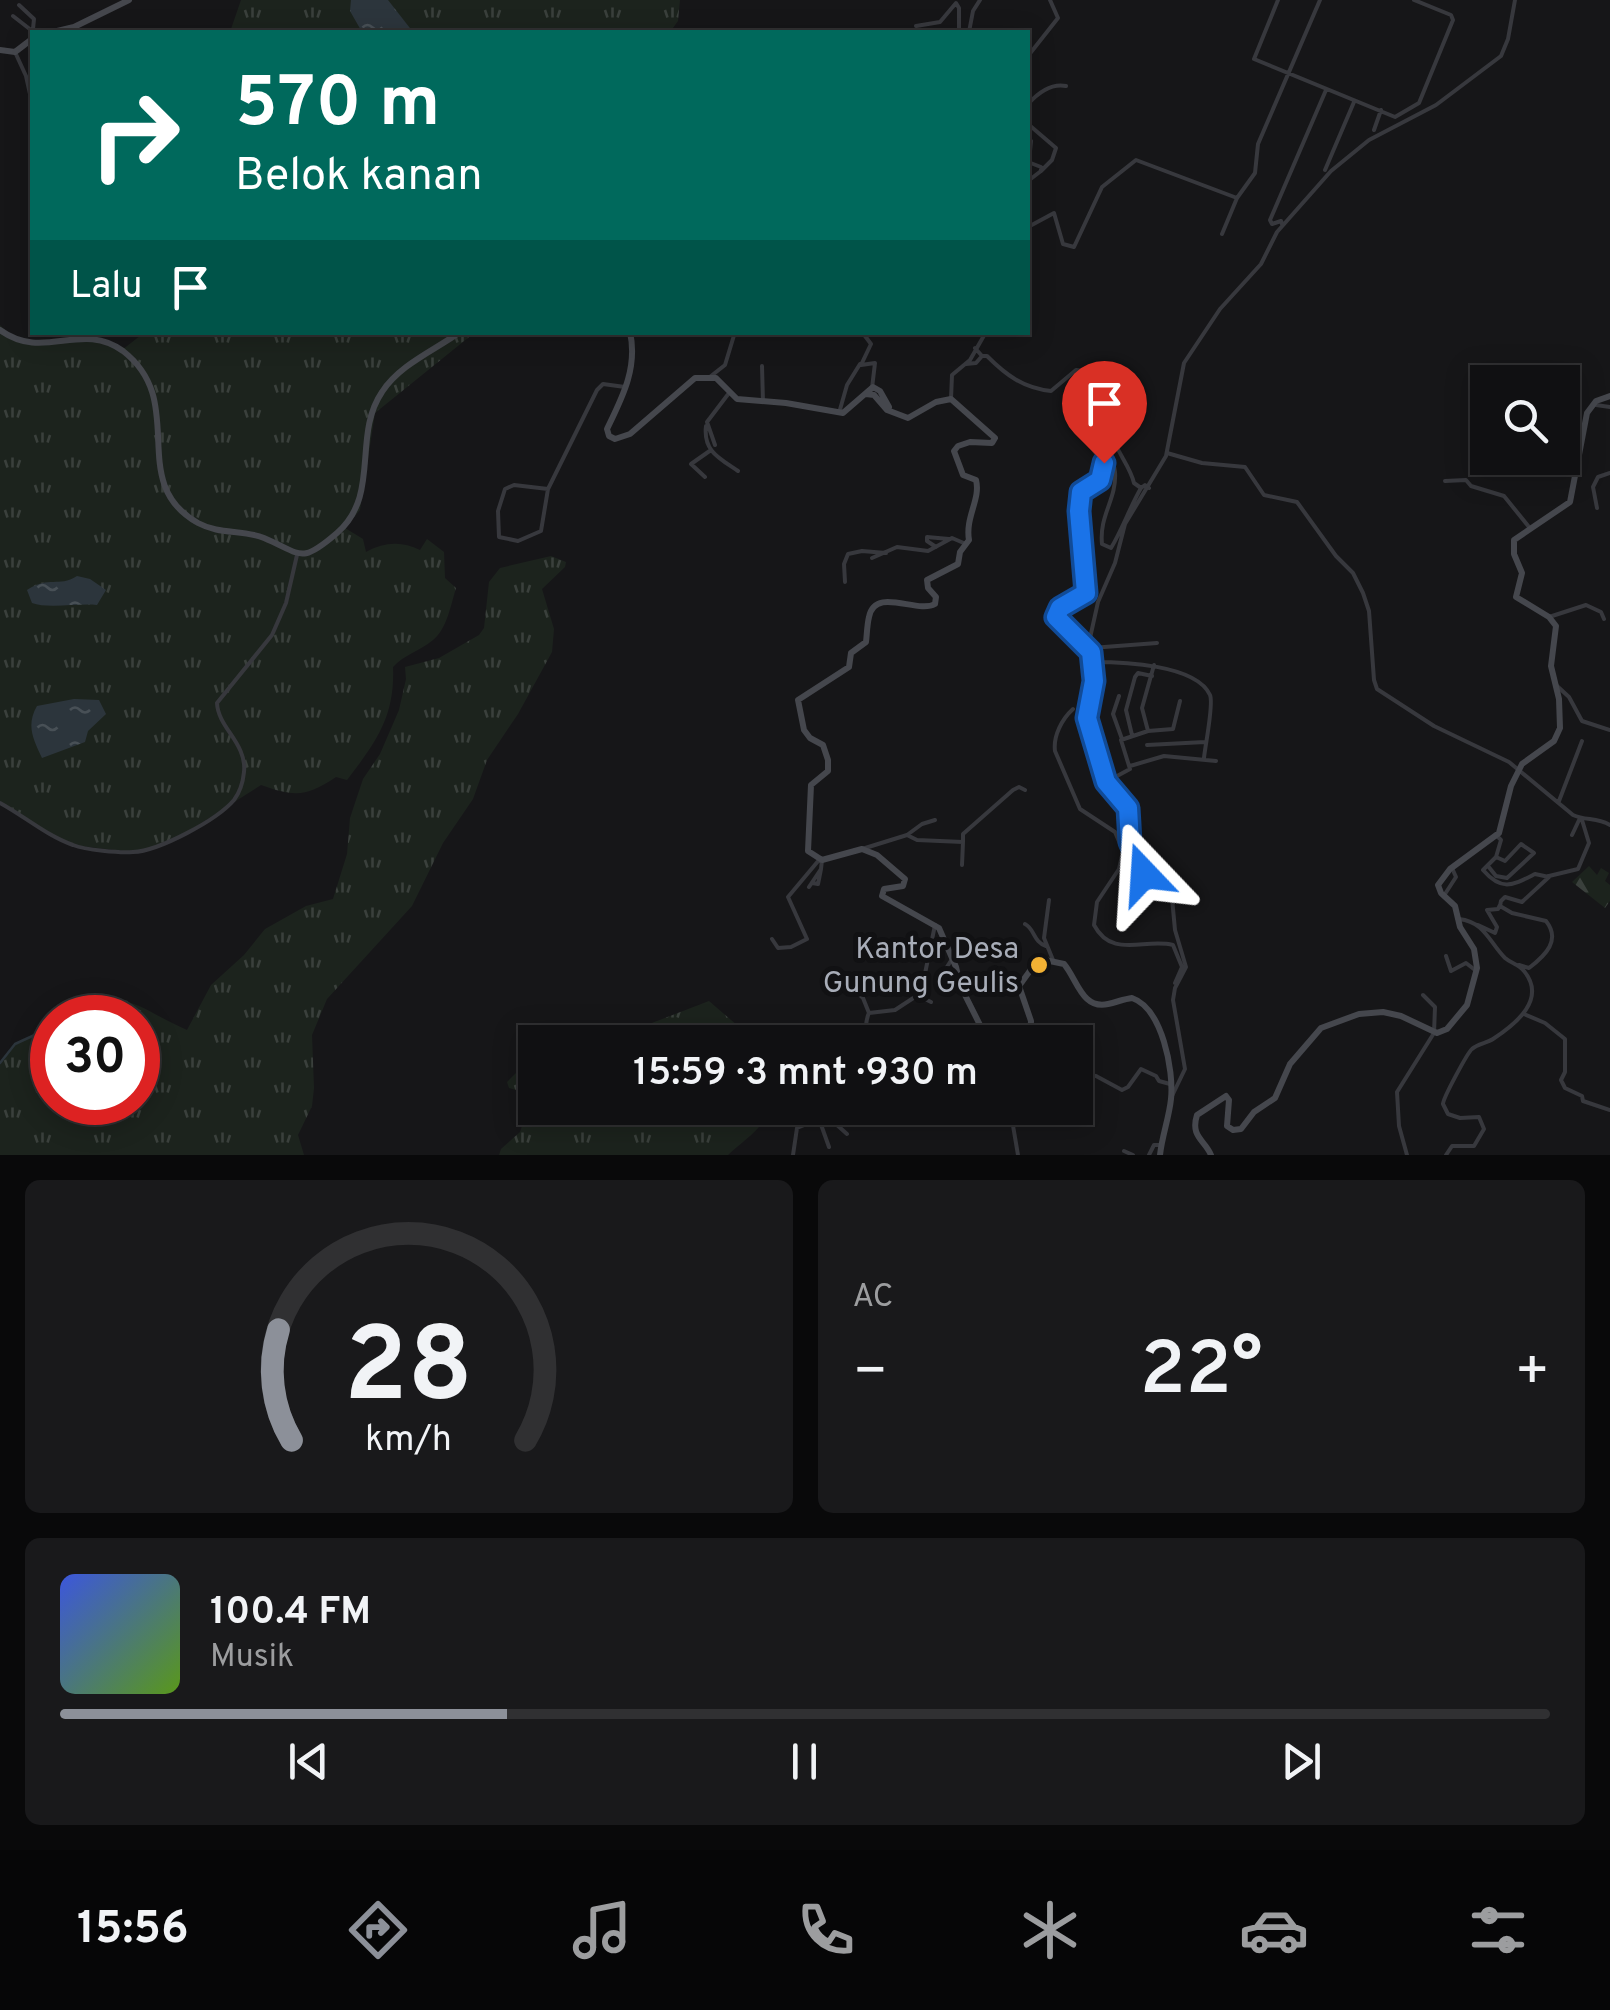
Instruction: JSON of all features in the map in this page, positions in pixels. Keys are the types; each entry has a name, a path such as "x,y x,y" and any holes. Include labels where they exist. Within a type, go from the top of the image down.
{"main road":[{"path":"59,30 129,0"},
{"path":"0,50 14,52 30,38"},
{"path":"0,328 35,344 82,338 108,343 131,358 155,397 160,430 158,464 168,492 194,521 220,532 261,537 297,555 323,544 346,525 357,509 363,492 369,424 384,388 456,335"},
{"path":"630,335 634,357 607,429 615,439 630,434 695,378 711,376 743,401 839,413 851,408 869,391 892,413 908,418 936,402 951,399 995,438 992,442 961,444 953,453 964,476 976,480 979,487 968,517 969,538 957,566 927,580 936,597 934,605 924,608 889,601 877,604 870,613 866,642 851,653 848,667 798,700 804,730 824,746 829,764 824,777 811,785 810,854 821,863 854,848 862,849 877,855 905,880 903,886 883,890 884,898 941,931 980,1025"},
{"path":"1211,1155 1199,1141 1197,1116 1226,1096 1230,1100 1228,1126 1233,1130 1243,1127 1259,1108 1275,1098 1290,1064 1321,1028 1359,1014 1383,1012 1401,1016 1434,1034 1448,1030 1466,1005 1476,975 1474,949 1456,906 1443,896 1438,885 1452,868 1497,836 1518,770 1526,759 1558,736 1560,714 1551,661 1556,628 1549,617 1516,596 1522,572 1514,543 1518,534 1570,502 1578,446 1591,406 1610,396"},
{"path":"1031,1025 1019,984 1036,964 1053,960 1066,967 1082,996 1091,1002 1105,1005 1132,998 1146,1004 1164,1043 1172,1098 1160,1155"}],"street":[{"path":"969,30 980,0"},
{"path":"1030,53 1058,18 1050,0"},
{"path":"1278,0 1254,58 1393,117"},
{"path":"1222,234 1237,198 1255,173 1258,144 1320,0"},
{"path":"1393,117 1420,102 1453,19 1414,0"},
{"path":"1175,988 1186,967 1174,925 1172,898 1143,872 1130,842 1127,806 1106,782 1087,718 1094,681 1091,650 1098,602 1115,563 1124,527 1167,454 1178,383 1186,359 1226,302 1261,264 1282,224 1336,166 1369,140 1436,105 1501,56 1515,0"},
{"path":"916,26 940,22 956,3 959,30"},
{"path":"19,5 33,18 32,30"},
{"path":"13,16 30,34"},
{"path":"14,52 30,95"},
{"path":"1030,102 1036,94 1056,85 1066,86"},
{"path":"1282,224 1272,224 1270,220 1326,90"},
{"path":"1325,170 1354,102"},
{"path":"1374,130 1380,110"},
{"path":"1393,117 1393,127"},
{"path":"1030,126 1056,148 1052,160 1030,179"},
{"path":"1030,225 1054,213 1063,244 1074,247 1102,187 1136,160 1237,198"},
{"path":"1030,163 1040,166 1041,171"},
{"path":"711,376 724,365 734,335"},
{"path":"839,413 847,385 871,344 864,335"},
{"path":"966,364 984,335"},
{"path":"975,348 1014,380 1044,391 1051,391 1076,370 1085,371 1090,385 1090,419 1115,466 1112,499 1102,516 1102,544 1108,548 1115,544 1141,488 1148,488"},
{"path":"951,399 952,375 957,368 976,363 982,356"},
{"path":"860,364 863,367 874,363 869,391"},
{"path":"762,366 763,402"},
{"path":"1141,488 1134,483 1112,436 1111,383 1104,387 1085,440 1104,463 1100,480 1081,492 1086,592 1060,608 1056,617 1091,650 1157,644"},
{"path":"548,488 514,484 505,488 498,511 499,537 518,541 541,531 548,488 599,386 624,386"},
{"path":"729,393 713,410 706,436 710,450 738,471"},
{"path":"1591,406 1610,406"},
{"path":"706,426 716,445"},
{"path":"704,477 690,464 710,450"},
{"path":"1167,454 1202,463 1239,465 1250,472 1264,495 1297,502 1358,580 1370,611 1375,687 1434,726 1489,751 1559,801 1568,812 1581,818 1598,818 1610,825"},
{"path":"1596,508 1594,484 1598,477 1610,473"},
{"path":"1444,482 1466,480 1471,486 1502,495 1529,527"},
{"path":"936,547 926,541 927,537 966,544"},
{"path":"872,558 897,546 926,552 949,539"},
{"path":"844,582 848,554 886,553"},
{"path":"0,803 71,845 132,852 150,849 191,830 229,806 240,792 244,762 216,702 272,634 286,603 297,555"},
{"path":"1549,617 1586,604 1598,610 1604,619"},
{"path":"1092,662 1154,665 1176,671 1210,695 1204,758"},
{"path":"1148,731 1142,708 1154,665"},
{"path":"1132,735 1126,710 1135,676 1152,676"},
{"path":"1555,685 1569,696 1582,722 1610,730"},
{"path":"1106,782 1130,770 1113,714 1119,696"},
{"path":"1122,739 1174,728 1180,701"},
{"path":"1072,709 1064,718 1055,751 1080,809 1114,832 1123,851 1119,869 1097,902 1094,925 1103,938 1117,946 1174,945 1182,967 1175,988 1174,1013 1185,1069 1172,1098"},
{"path":"1147,745 1205,742"},
{"path":"1559,801 1582,742"},
{"path":"1156,744 1159,757"},
{"path":"1130,766 1159,757 1216,761"},
{"path":"962,865 966,831 1013,790 1025,790"},
{"path":"1572,835 1581,818"},
{"path":"1497,836 1500,840 1496,857 1484,872 1502,884 1519,884 1535,874 1549,876 1578,870 1589,843 1581,818"},
{"path":"862,849 935,820"},
{"path":"907,834 917,840 962,842"},
{"path":"1488,866 1496,876 1508,878 1534,854 1521,844 1505,862 1496,857"},
{"path":"810,885 818,884 821,863"},
{"path":"772,939 782,948 808,939 788,898 821,863"},
{"path":"1459,919 1495,933 1498,929 1486,910 1500,908 1505,897 1514,902 1524,900 1549,876"},
{"path":"1049,900 1044,935 1053,960"},
{"path":"1477,924 1508,960 1529,968 1540,960 1554,940 1553,932 1543,920 1512,913 1500,905"},
{"path":"1025,924 1046,946"},
{"path":"869,1013 895,1010 919,996 935,926"},
{"path":"1446,956 1450,970 1469,964 1476,975"},
{"path":"938,981 952,959"},
{"path":"1446,1155 1451,1146 1474,1146 1484,1129 1478,1116 1460,1118 1448,1114 1443,1106 1444,1095 1472,1048 1493,1039 1532,1003 1532,990 1518,964"},
{"path":"835,972 863,998 869,1013 865,1025"},
{"path":"1407,1155 1396,1092 1434,1034 1436,1007 1423,995"},
{"path":"919,996 931,1002"},
{"path":"1524,1014 1546,1023 1566,1038 1566,1072 1560,1080 1565,1088 1610,1110"},
{"path":"1093,1076 1122,1090 1141,1069 1170,1084"},
{"path":"793,1155 797,1128 804,1125"},
{"path":"821,1125 829,1147"},
{"path":"837,1125 848,1134"},
{"path":"1013,1125 1018,1155"},
{"path":"1149,1155 1154,1146 1161,1146"},
{"path":"1124,1151 1133,1155"}],"green space":[{"path":"241,0 680,0 678,21 671,30 231,30"},
{"path":"0,325 11,336 29,344 82,337 122,350 141,335 472,335 375,413 360,510 345,528 363,539 366,552 393,544 420,550 427,539 444,552 445,578 456,588 438,635 393,667 391,700 382,728 347,780 336,777 300,793 261,785 187,832 150,849 133,852 71,845 0,803"},
{"path":"551,556 566,562 542,589 554,629 552,652 487,760 473,799 443,843 412,906 327,999 312,1035 312,1106 298,1135 304,1155 0,1155 0,1063 15,1044 30,1037 30,1125 160,1125 160,1016 187,1030 211,985 265,929 306,906 333,899 347,854 350,818 363,779 380,754 399,710 405,667 439,658 479,635 484,628 489,582 500,568"},
{"path":"1589,866 1597,875 1601,868 1609,873 1605,881 1610,885 1610,901 1605,908 1572,882"},
{"path":"709,1001 737,1025 647,1025"},
{"path":"518,1071 518,1090 509,1088 507,1082"},
{"path":"522,1125 760,1125 728,1155 499,1155"}],"water":[{"path":"351,0 388,0 411,30 361,30 350,11"},
{"path":"77,576 106,590 97,605 32,603 27,590"},
{"path":"74,699 99,700 106,714 88,731 85,742 42,758 31,726 37,706"}],"waterway":[{"path":"0,1063 15,1044 30,1037"}],"place":[{"name":"Kantor Desa Gunung Geulis","path":"1039,965"}],"route":[{"path":"1104,463 1100,480 1081,492 1086,593 1060,608 1056,619 1091,652 1094,681 1087,718 1106,782 1128,808 1130,842 1144,874"}]}
